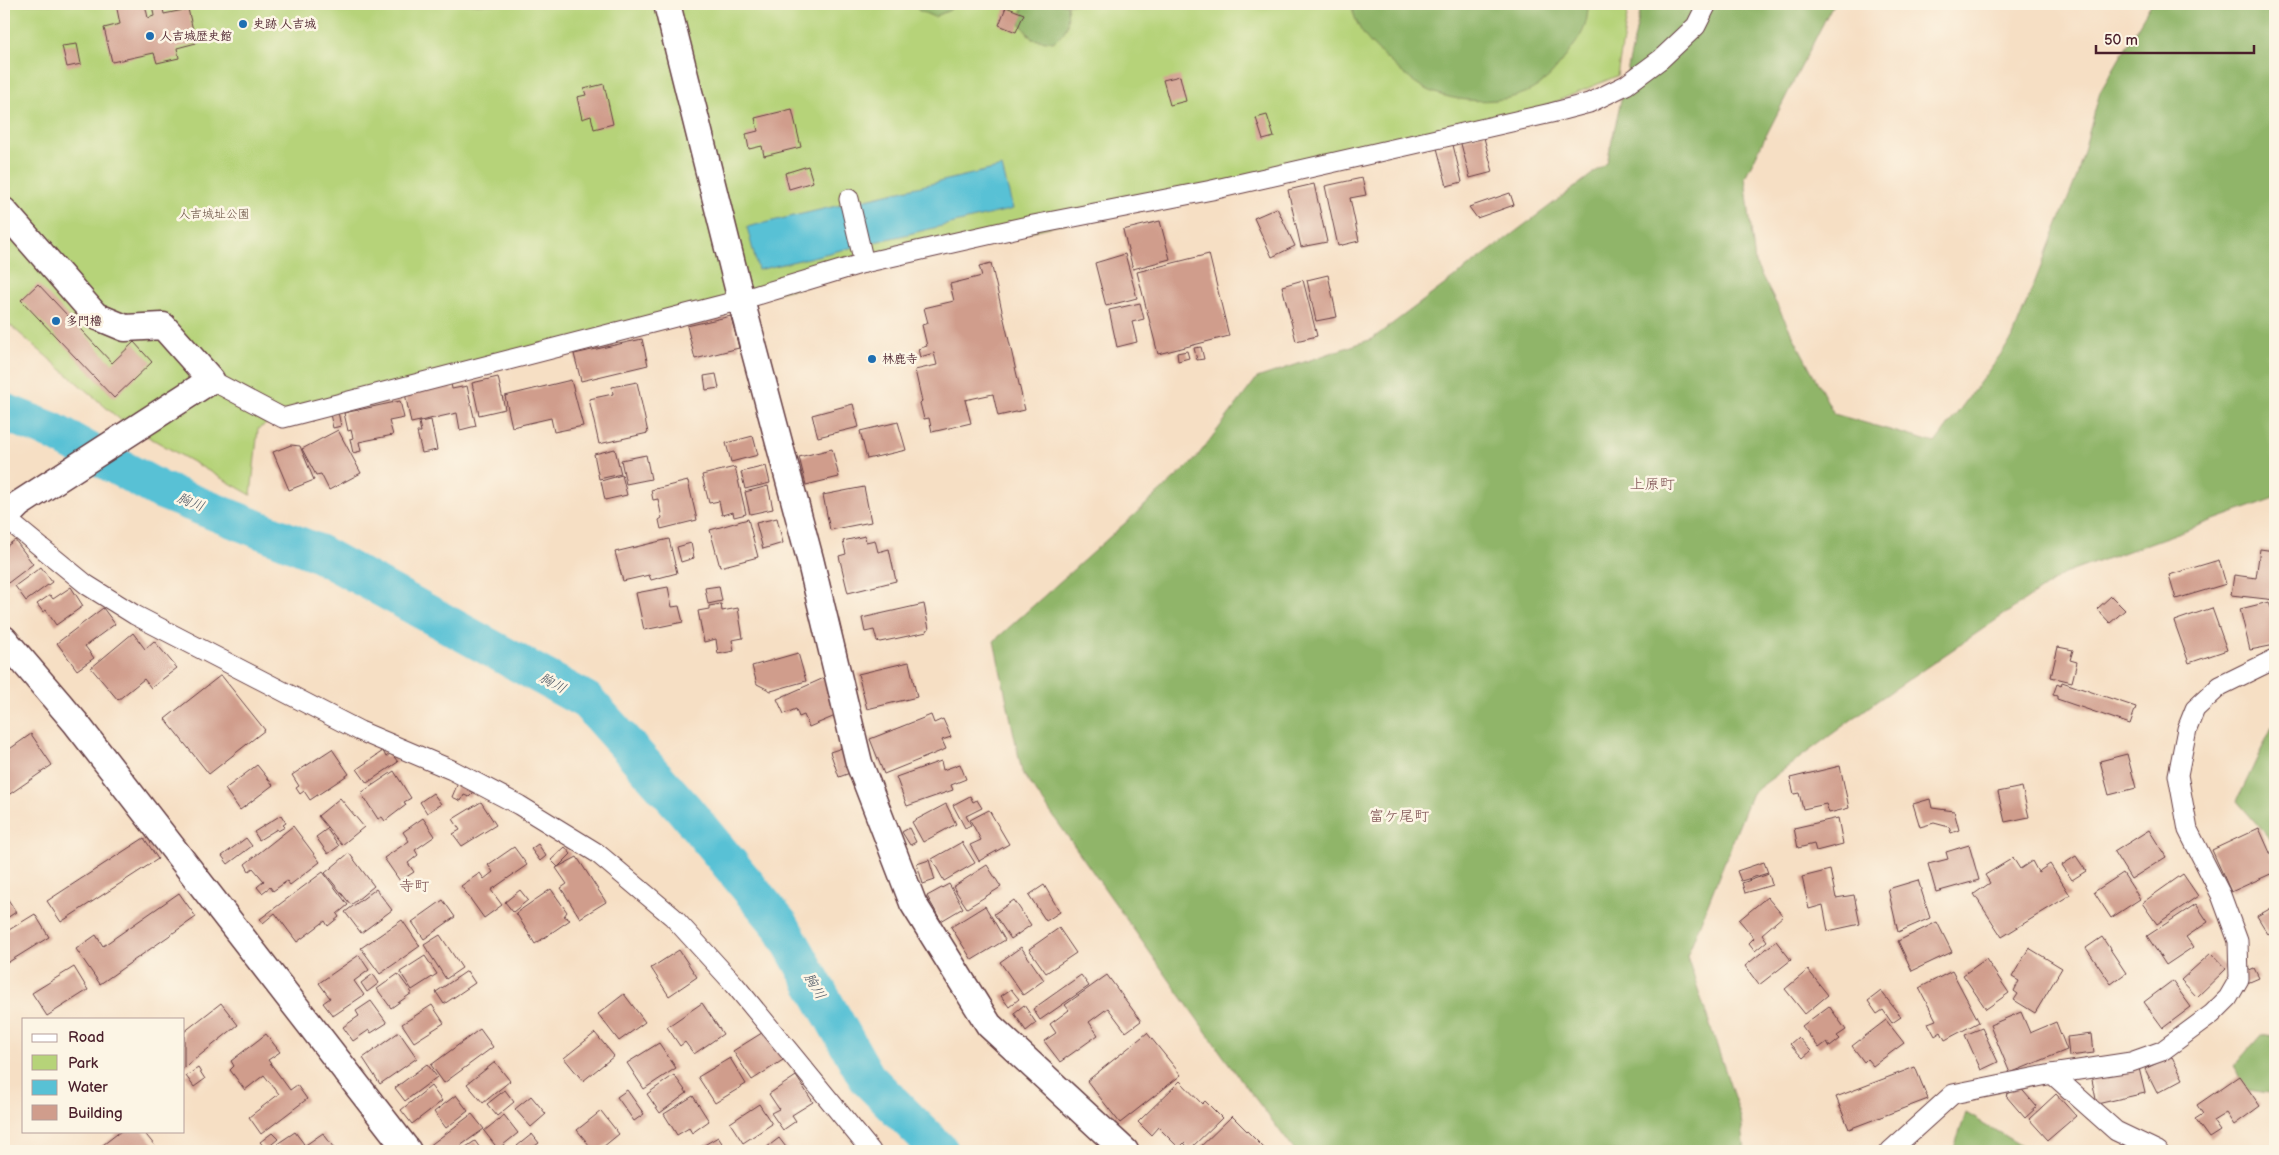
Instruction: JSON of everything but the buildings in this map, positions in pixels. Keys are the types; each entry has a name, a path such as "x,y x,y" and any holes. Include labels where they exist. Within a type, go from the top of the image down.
{"street":[{"path":"667,4 741,300 810,559 859,763 913,903 989,1025 1125,1151"},
{"path":"4,211 96,316 125,328 162,326 210,380 283,418 741,300 862,256 1024,227 1212,190 1589,103 1626,85 1661,59 1696,26 1707,4"},
{"path":"849,199 862,256"},
{"path":"210,380 8,514 87,585 135,615 360,731 452,770 519,805 597,853 673,917 734,984 871,1151"},
{"path":"4,638 75,722 408,1151"},
{"path":"1890,1151 1953,1094 2052,1074 2131,1062 2162,1051 2212,1014 2228,998 2239,978 2238,941 2221,895 2188,830 2178,775 2187,729 2195,709 2220,686 2275,659"},
{"path":"2052,1074 2116,1132 2158,1151"}],"green space":[{"name":"人吉城址公園","path":"4,4 1629,4 1617,76 1541,108 286,412 258,429 251,495 124,423 4,320"},
{"path":"914,4 955,4 950,10 934,17 918,10"},
{"path":"1023,4 1067,4 1067,26 1059,38 1053,42 1032,39 1020,23"},
{"path":"1351,4 1588,4 1588,12 1580,37 1547,78 1532,89 1518,95 1486,101 1452,98 1437,94 1414,82 1392,64 1364,35"},
{"path":"1642,4 1833,4 1745,177 1755,263 1834,414 1935,443 2012,339 2077,176 2100,92 2151,4 2275,4 2275,498 2064,574 1877,701 1752,793 1687,956 1741,1118 1745,1151 1295,1151 1224,1057 1022,772 994,641 1193,462 1257,378 1372,339 1607,163"},
{"path":"2275,725 2275,845 2237,801 2272,727"},
{"path":"2261,1035 2275,1037 2275,1094 2248,1090 2233,1067"},
{"path":"1966,1113 2030,1151 1953,1151"}],"water":[{"path":"1002,167 1013,209 758,270 747,227"}],"waterway":[{"name":"胸川","path":"4,412 52,431 160,490 318,553 587,701 684,809 781,926 867,1078 940,1151"}],"place":[{"name":"史跡 人吉城","path":"243,24"},
{"name":"人吉城歴史館","path":"150,36"},
{"name":"多門櫓","path":"56,321"},
{"name":"林鹿寺","path":"872,359"}],"district":[{"name":"上原町","path":"1652,484"},
{"name":"富ケ尾町","path":"1399,816"},
{"name":"寺町","path":"414,886"}]}
